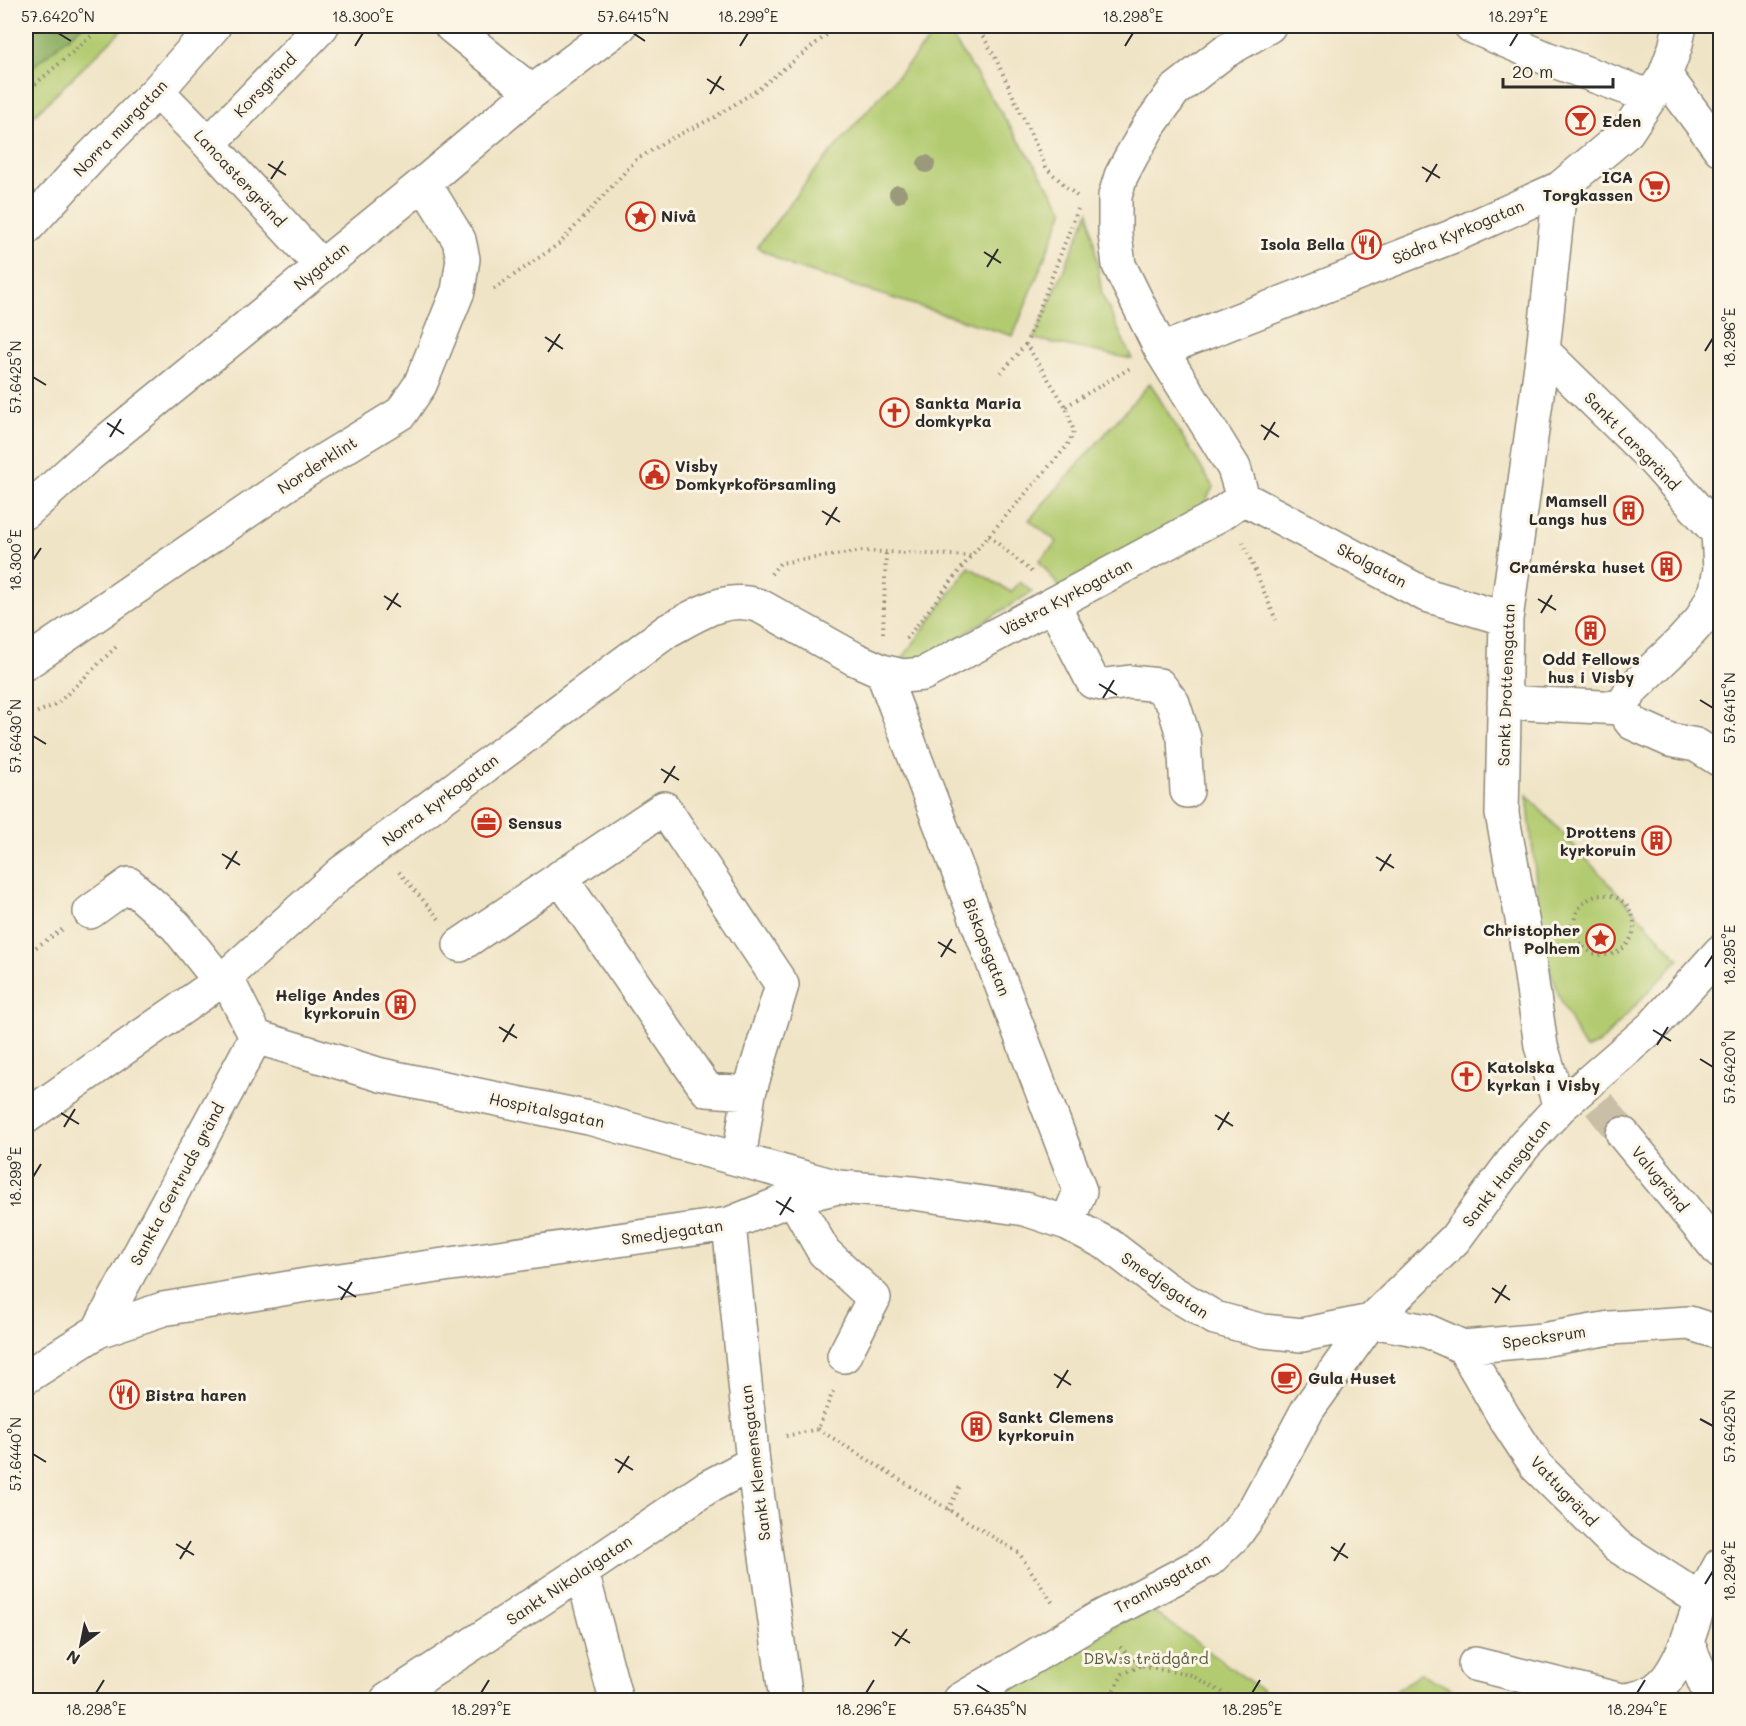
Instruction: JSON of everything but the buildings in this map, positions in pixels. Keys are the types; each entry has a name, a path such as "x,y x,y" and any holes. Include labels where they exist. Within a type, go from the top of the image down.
{"street":[{"name":"Norra murgatan","path":"26,228 92,156 157,91 214,26"},
{"name":"Korsgränd","path":"209,144 322,26"},
{"name":"Nygatan","path":"26,512 88,456 424,183 532,92 620,26"},
{"path":"1243,498 1234,468 1161,350 1119,264 1115,234 1115,196 1121,176 1149,126 1174,92 1224,52 1269,26"},
{"path":"1471,26 1546,58 1658,86 1720,149"},
{"name":"Södra Kyrkogatan","path":"1161,350 1451,237 1560,188 1627,132 1658,86 1675,48 1680,26"},
{"path":"463,29 532,92"},
{"name":"Lancastergränd","path":"157,91 321,266"},
{"name":"Norderklint","path":"26,663 306,471 401,413 420,385 458,291 463,259 459,240 424,183"},
{"name":"Sankt Drottensgatan","path":"1560,188 1543,351 1506,619 1502,814 1526,940 1540,1046 1581,1099"},
{"name":"Sankt Larsgränd","path":"1543,351 1648,454 1719,528"},
{"name":"Västra Kyrkogatan","path":"882,671 903,676 923,674 1045,591 1219,514 1243,498"},
{"name":"Skolgatan","path":"1243,498 1426,595 1506,619"},
{"path":"1621,708 1633,688 1701,620 1716,590 1720,569 1719,528"},
{"path":"1045,591 1093,682 1106,685 1130,682 1159,685 1173,703 1184,738 1187,791"},
{"path":"746,601 760,606 855,659 882,671"},
{"name":"Norra kyrkogatan","path":"26,1117 223,979 341,873 666,631 713,606 746,601"},
{"name":"Biskopsgatan","path":"882,671 1080,1191 1067,1223"},
{"path":"1504,702 1621,708"},
{"path":"1621,708 1632,723 1670,740 1696,745 1720,760"},
{"path":"460,945 664,808 782,985 749,1093 739,1159"},
{"path":"560,877 707,1090 749,1093"},
{"path":"90,912 129,884 176,926 223,979 256,1037"},
{"name":"Sankt Hansgatan","path":"1371,1321 1455,1239 1524,1146 1581,1099 1652,1027 1720,951"},
{"name":"Hospitalsgatan","path":"256,1037 381,1075 589,1119 838,1187"},
{"name":"Sankta Gertruds gränd","path":"98,1331 256,1037"},
{"name":"Valvgränd","path":"1623,1134 1720,1252"},
{"name":"Smedjegatan","path":"26,1377 98,1331 163,1309 335,1281 729,1224 793,1198 838,1187 913,1193 1025,1209 1067,1223 1109,1245 1165,1288 1215,1318 1263,1331 1302,1335 1371,1321"},
{"path":"793,1198 824,1252 874,1298 844,1356"},
{"name":"Sankt Klemensgatan","path":"729,1224 752,1453 786,1701"},
{"name":"Specksrum","path":"1371,1321 1427,1331 1463,1347 1542,1340 1610,1328 1689,1323 1720,1332"},
{"name":"Tranhusgatan","path":"960,1701 1085,1626 1209,1560 1236,1534 1256,1506 1308,1409 1371,1321"},
{"name":"Vattugränd","path":"1463,1347 1504,1418 1537,1467 1616,1545 1701,1600"},
{"name":"Sankt Nikolaigatan","path":"387,1701 706,1488 752,1453"},
{"path":"1475,1664 1621,1700 1636,1700 1649,1695 1673,1673 1687,1642 1701,1600 1720,1565"},
{"path":"582,1572 616,1701"},
{"path":"1687,1642 1712,1701"}],"path":[{"path":"26,92 103,26"},
{"path":"458,291 496,289 560,243 636,160 668,140 715,117 757,90 838,26"},
{"path":"977,26 995,57 1047,169 1081,200 1026,344 1001,373"},
{"path":"882,671 971,556 1067,446 1074,432 1066,406 1026,344"},
{"path":"1066,406 1161,350"},
{"path":"989,536 1045,591"},
{"path":"746,601 780,563 863,551 971,556"},
{"path":"882,671 886,552"},
{"path":"1252,564 1276,620"},
{"path":"378,846 460,945"},
{"path":"1607,895 1620,899 1629,907 1634,919 1634,932 1629,944 1619,952 1607,956 1594,954 1583,948 1576,938 1573,925 1576,913 1584,902 1595,896 1607,895"},
{"path":"26,954 90,912"},
{"path":"752,1453 818,1429 832,1396 844,1356"},
{"path":"818,1429 1019,1553 1085,1626 1121,1648 1140,1666 1191,1675 1236,1701"},
{"path":"948,1510 960,1486"},
{"path":"1117,1701 1112,1693 1123,1674 1140,1666"}],"green space":[{"path":"26,26 82,26 26,72"},
{"path":"82,26 126,26 26,123 26,72"},
{"path":"941,26 945,26 1064,210 1013,336 791,266 757,247 812,174"},
{"path":"1089,211 1102,294 1132,359 1034,339"},
{"path":"1150,383 1213,487 1202,508 1061,589 1039,561 1057,542 1029,520"},
{"path":"969,567 1011,592 1020,582 1032,592 914,665 899,663"},
{"path":"1527,795 1679,959 1600,1043 1586,1049 1559,996 1543,947"},
{"name":"DBW:s trädgård","path":"1148,1607 1275,1700 990,1700"},
{"path":"1421,1673 1471,1700 1384,1700"}],"tunnel":[{"path":"1599,1104 1623,1134"}],"place":[{"name":"Eden","path":"1581,121"},
{"name":"ICA Torgkassen","path":"1654,186"},
{"name":"Nivå","path":"640,216"},
{"name":"Isola Bella","path":"1366,244"},
{"name":"Sankta Maria domkyrka","path":"894,412"},
{"name":"Visby Domkyrkoförsamling","path":"654,475"},
{"name":"Mamsell Langs hus","path":"1628,510"},
{"name":"Cramérska huset","path":"1666,567"},
{"name":"Odd Fellows hus i Visby","path":"1591,631"},
{"name":"Sensus","path":"487,823"},
{"name":"Drottens kyrkoruin","path":"1657,841"},
{"name":"Christopher Polhem","path":"1601,939"},
{"name":"Helige Andes kyrkoruin","path":"401,1004"},
{"name":"Katolska kyrkan i Visby","path":"1466,1076"},
{"name":"Gula Huset","path":"1287,1378"},
{"name":"Bistra haren","path":"124,1395"},
{"name":"Sankt Clemens kyrkoruin","path":"977,1426"}]}
